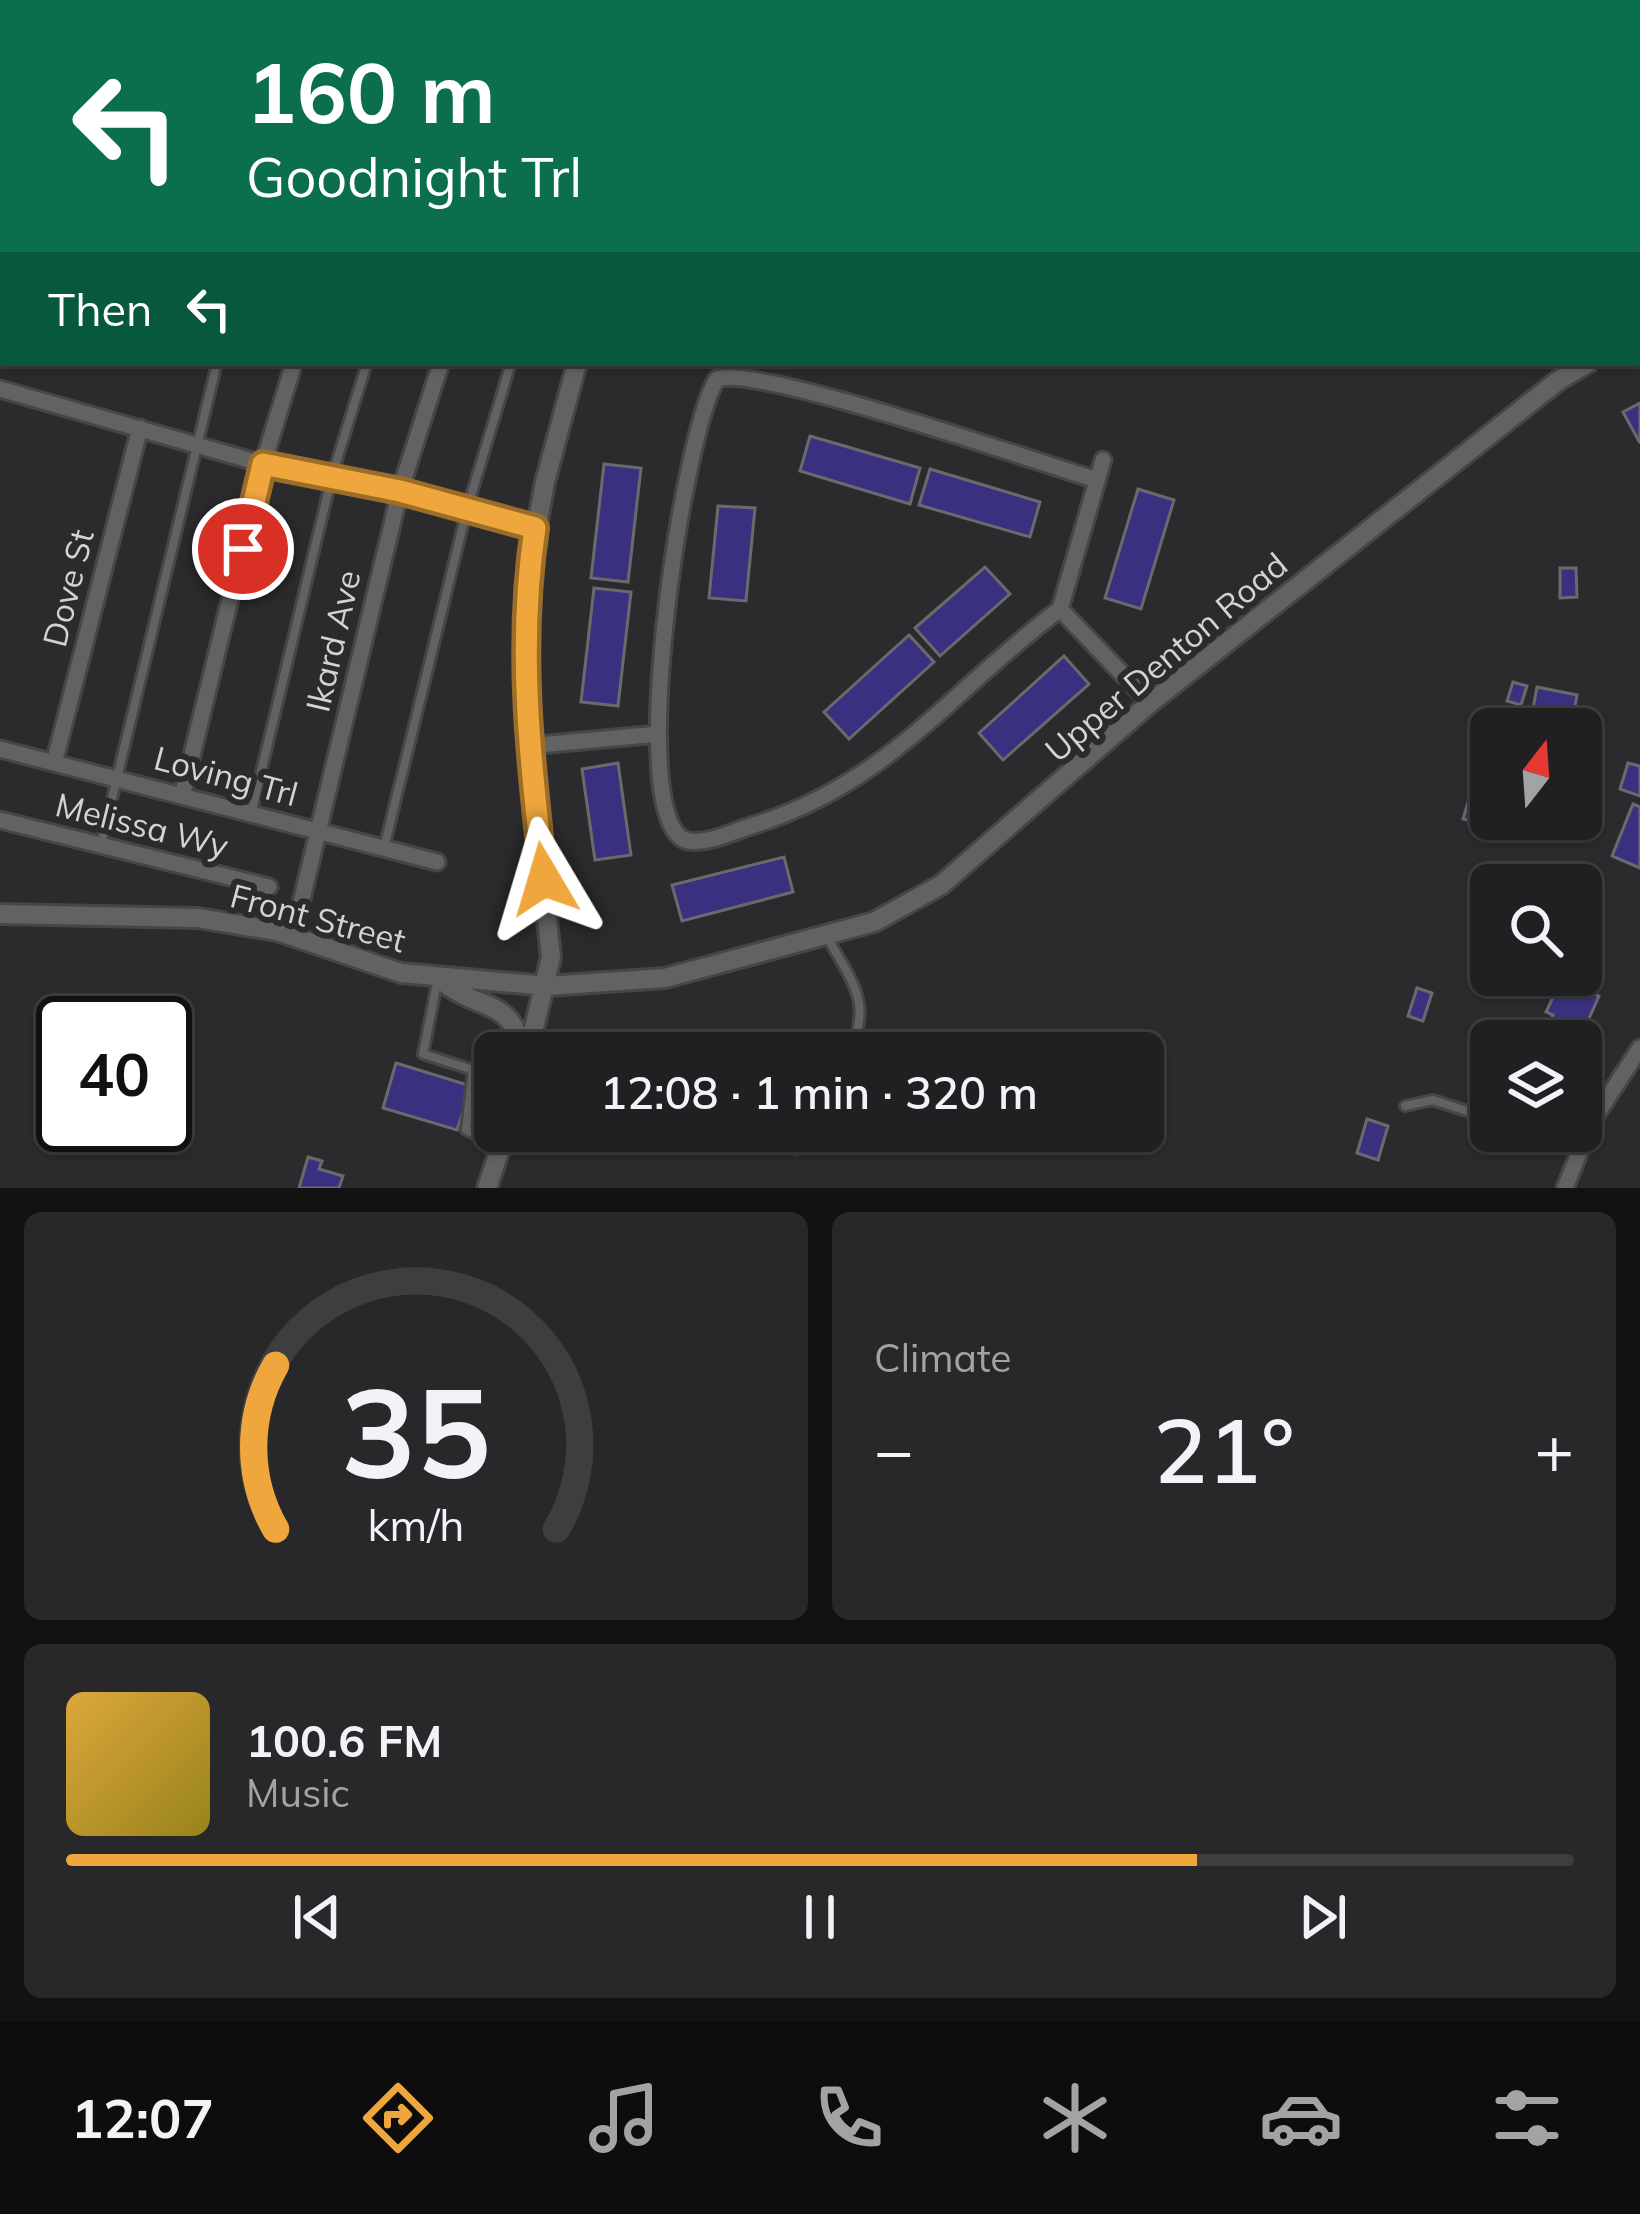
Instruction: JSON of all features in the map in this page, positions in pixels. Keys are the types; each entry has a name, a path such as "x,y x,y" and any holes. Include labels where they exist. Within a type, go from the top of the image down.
{"street":[{"path":"182,796 263,464 293,366"},
{"name":"Ikard Ave","path":"293,936 400,491 440,366"},
{"path":"533,1032 547,986 549,923 528,746 524,632 535,528 576,366"},
{"name":"Upper Denton Road","path":"759,951 874,922 941,885 1150,703 1558,380 1583,366"},
{"path":"1097,480 737,375 717,380 704,410 676,518 658,734 666,817 673,834 685,841 702,841 770,820 896,754 1060,609 1103,460"},
{"path":"0,388 263,464 400,491 535,528"},
{"name":"Dove St","path":"54,763 140,428"},
{"path":"1060,609 1150,703"},
{"path":"528,746 658,734"},
{"name":"Loving Trl","path":"0,749 437,862"},
{"name":"Melissa Wy","path":"0,820 269,887"},
{"name":"Front Street","path":"0,914 198,918 293,936 401,973 547,986 665,978 759,951"},
{"path":"438,979 505,1011 519,1032"},
{"path":"1602,1113 1640,1048"},
{"path":"487,1188 499,1152"},
{"path":"1565,1188 1579,1152"}],"lane":[{"path":"101,845 216,366"},
{"path":"251,814 332,476 366,366"},
{"path":"384,848 467,509 511,366"},
{"path":"826,933 862,1007 854,1032"},
{"path":"438,979 424,1054 473,1070 466,1130 474,1132"},
{"path":"1406,1106 1433,1100 1470,1112"}],"building":[{"path":"1640,403 1640,443 1623,412"},
{"path":"810,436 920,468 910,504 800,471"},
{"path":"604,464 641,468 628,582 591,578"},
{"path":"930,469 1040,502 1030,537 919,505"},
{"path":"1138,489 1174,500 1141,609 1105,598"},
{"path":"718,506 755,508 746,601 709,598"},
{"path":"985,567 1010,594 940,656 915,628"},
{"path":"1560,568 1576,568 1577,597 1560,598"},
{"path":"594,588 631,592 618,706 581,702"},
{"path":"909,635 934,662 849,739 824,712"},
{"path":"1064,656 1089,684 1003,760 979,733"},
{"path":"1513,682 1527,686 1521,705 1507,701"},
{"path":"1537,687 1577,695 1575,708 1533,708"},
{"path":"618,763 631,855 595,860 582,769"},
{"path":"1628,763 1640,766 1640,796 1620,789"},
{"path":"1633,804 1640,807 1640,868 1612,856"},
{"path":"784,857 793,892 682,921 672,885"},
{"path":"1417,988 1432,993 1423,1021 1408,1016"},
{"path":"1554,996 1599,996 1588,1020 1551,1020 1553,1015 1546,1012"},
{"path":"396,1063 471,1086 457,1130 383,1108"},
{"path":"1367,1119 1388,1126 1378,1160 1357,1153"},
{"path":"308,1157 322,1161 319,1169 343,1176 339,1188 299,1188"}],"route":[{"path":"243,549 263,464 400,491 535,528 524,632 528,746 544,879"}]}
